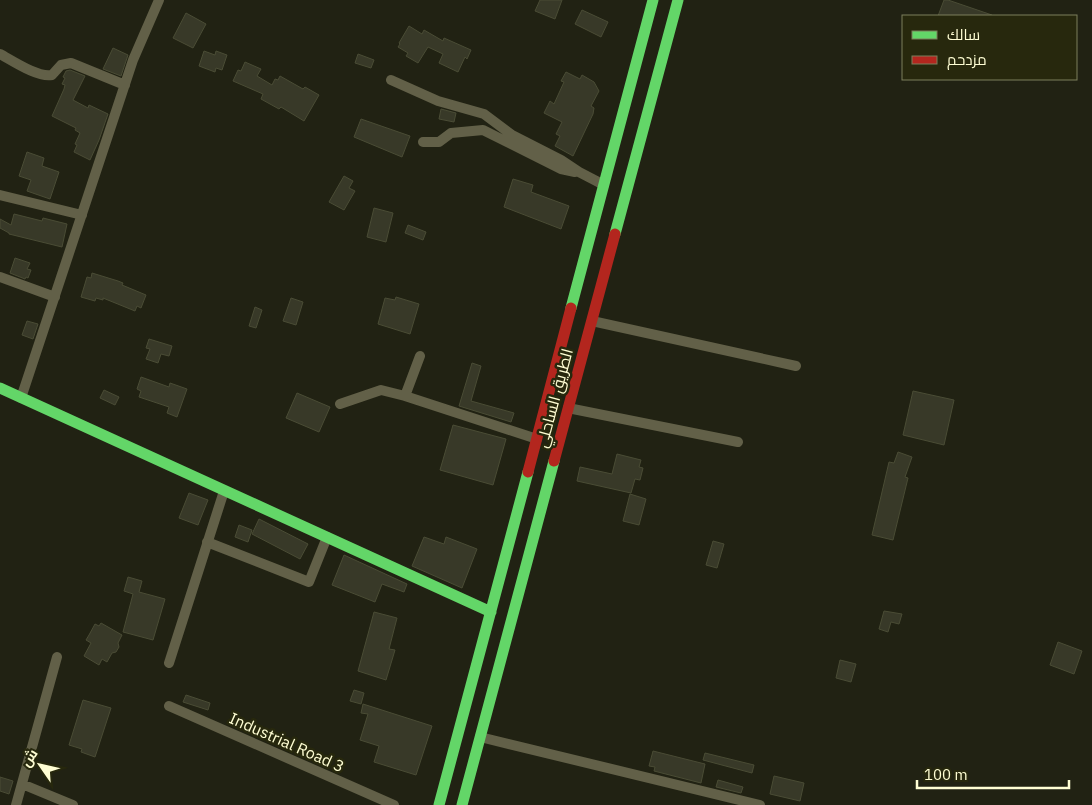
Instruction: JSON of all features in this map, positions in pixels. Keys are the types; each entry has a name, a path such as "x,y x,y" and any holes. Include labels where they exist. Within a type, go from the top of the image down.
{"main road":[{"name":"الطريق الساحلي","path":"438,805 653,0"},
{"name":"الطريق الساحلي","path":"462,805 678,0"},
{"path":"0,388 491,612"}],"street":[{"path":"21,398 133,60 159,0"},
{"path":"0,54 47,76 52,75 61,65 71,63 125,85"},
{"path":"391,80 438,102 484,114 512,135 604,185"},
{"path":"423,142 439,142 451,133 483,130 561,169 579,172"},
{"path":"0,195 82,215"},
{"path":"0,277 55,297"},
{"path":"592,322 796,366"},
{"path":"406,396 420,356"},
{"path":"340,404 380,390 406,396 536,439"},
{"path":"568,408 738,442"},
{"path":"169,663 224,491"},
{"path":"207,542 309,582 327,538"},
{"path":"16,805 57,657"},
{"name":"Industrial Road 3","path":"168,706 394,805"},
{"path":"480,737 760,805"},
{"path":"22,784 73,805"}],"building":[{"path":"540,0 562,0 555,19 535,11"},
{"path":"944,0 948,0 992,15 938,15"},
{"path":"582,10 608,22 601,37 575,24"},
{"path":"186,13 206,24 193,48 173,38"},
{"path":"409,26 422,34 424,30 443,41 444,38 471,50 467,59 465,57 458,72 439,63 443,54 428,47 418,63 406,56 408,53 398,47"},
{"path":"113,48 128,55 121,76 103,69"},
{"path":"204,51 215,55 216,51 227,55 222,70 216,68 215,72 199,66"},
{"path":"358,54 374,60 371,68 355,63"},
{"path":"245,62 261,69 257,76 272,85 275,79 278,80 280,76 303,89 305,87 319,95 304,121 281,107 279,109 261,99 263,94 233,81 238,70 241,71"},
{"path":"70,70 85,76 73,100 88,108 89,105 108,114 90,160 74,152 80,133 75,130 76,128 52,116 64,89 65,85 62,84 65,78 63,77 66,71"},
{"path":"566,72 580,79 582,75 594,82 599,91 591,106 594,108 593,114 573,156 555,146 560,136 556,134 562,122 544,113 550,101 554,104 564,82 561,81"},
{"path":"441,109 456,113 454,122 439,119"},
{"path":"361,119 410,136 402,157 354,137"},
{"path":"27,152 44,158 42,166 59,172 50,199 27,191 31,180 19,176"},
{"path":"344,176 353,181 349,188 355,191 344,210 329,202"},
{"path":"513,179 533,185 531,192 569,206 561,229 504,207"},
{"path":"374,208 393,213 386,242 367,237"},
{"path":"14,214 42,221 43,218 67,224 62,247 9,234 0,228 0,219 11,225"},
{"path":"408,225 426,232 423,240 405,233"},
{"path":"15,258 30,263 27,269 31,270 28,278 26,277 25,279 10,273"},
{"path":"92,273 123,283 122,285 146,295 141,308 137,306 135,311 103,298 103,300 96,298 95,301 81,297 87,277 91,278"},
{"path":"396,297 419,304 410,334 378,324 385,298 395,300"},
{"path":"291,298 303,302 296,325 283,321"},
{"path":"255,307 262,310 256,328 249,326"},
{"path":"27,321 38,324 33,339 22,335"},
{"path":"149,339 172,346 169,356 161,354 158,363 146,359 150,349 146,348"},
{"path":"472,363 481,366 471,401 514,413 511,422 459,406"},
{"path":"141,377 169,387 170,383 187,389 177,417 167,413 169,407 139,397 141,391 137,389"},
{"path":"104,390 119,397 115,405 100,398"},
{"path":"913,391 954,400 944,445 903,435"},
{"path":"297,393 330,407 319,432 286,418"},
{"path":"453,425 506,439 493,485 440,470"},
{"path":"898,452 912,457 905,477 908,478 893,540 872,535 889,462 894,463"},
{"path":"617,454 641,460 639,467 643,468 640,480 635,479 631,493 577,481 580,467 612,474"},
{"path":"189,493 208,500 198,525 179,518"},
{"path":"630,494 646,499 639,525 623,521"},
{"path":"259,519 308,544 300,559 252,534"},
{"path":"239,525 252,530 248,542 235,537"},
{"path":"424,537 444,544 446,537 477,549 462,588 412,566"},
{"path":"713,541 724,544 717,568 706,565"},
{"path":"344,555 407,584 404,592 382,584 375,602 332,585"},
{"path":"128,577 142,581 139,592 165,599 153,640 123,632 133,594 124,591"},
{"path":"884,611 902,614 899,624 891,622 888,632 879,629"},
{"path":"374,612 397,618 389,649 395,650 386,680 358,671"},
{"path":"101,623 122,635 116,652 112,653 107,662 102,659 99,665 84,656 91,643 86,640 95,624 99,626"},
{"path":"1058,642 1082,651 1074,674 1050,665"},
{"path":"840,660 856,664 851,682 836,678"},
{"path":"354,690 364,693 361,704 350,701"},
{"path":"186,695 210,703 208,710 183,702"},
{"path":"83,700 111,708 95,757 81,752 82,749 69,745"},
{"path":"363,704 432,726 416,775 374,762 379,746 360,740 368,714 361,713"},
{"path":"653,751 705,764 701,783 654,771 655,767 649,766"},
{"path":"705,753 754,765 752,773 703,760"},
{"path":"774,776 804,783 800,801 770,794"},
{"path":"0,777 13,781 9,794 0,791"},
{"path":"718,780 743,787 741,793 716,787"}],"traffic: fast":[{"path":"571,308 653,0"},
{"path":"615,234 678,0"},
{"path":"0,388 491,612"},
{"path":"462,805 554,461"},
{"path":"439,805 528,472"}],"traffic: jam":[{"path":"554,461 615,234"},
{"path":"528,472 571,308"}]}
